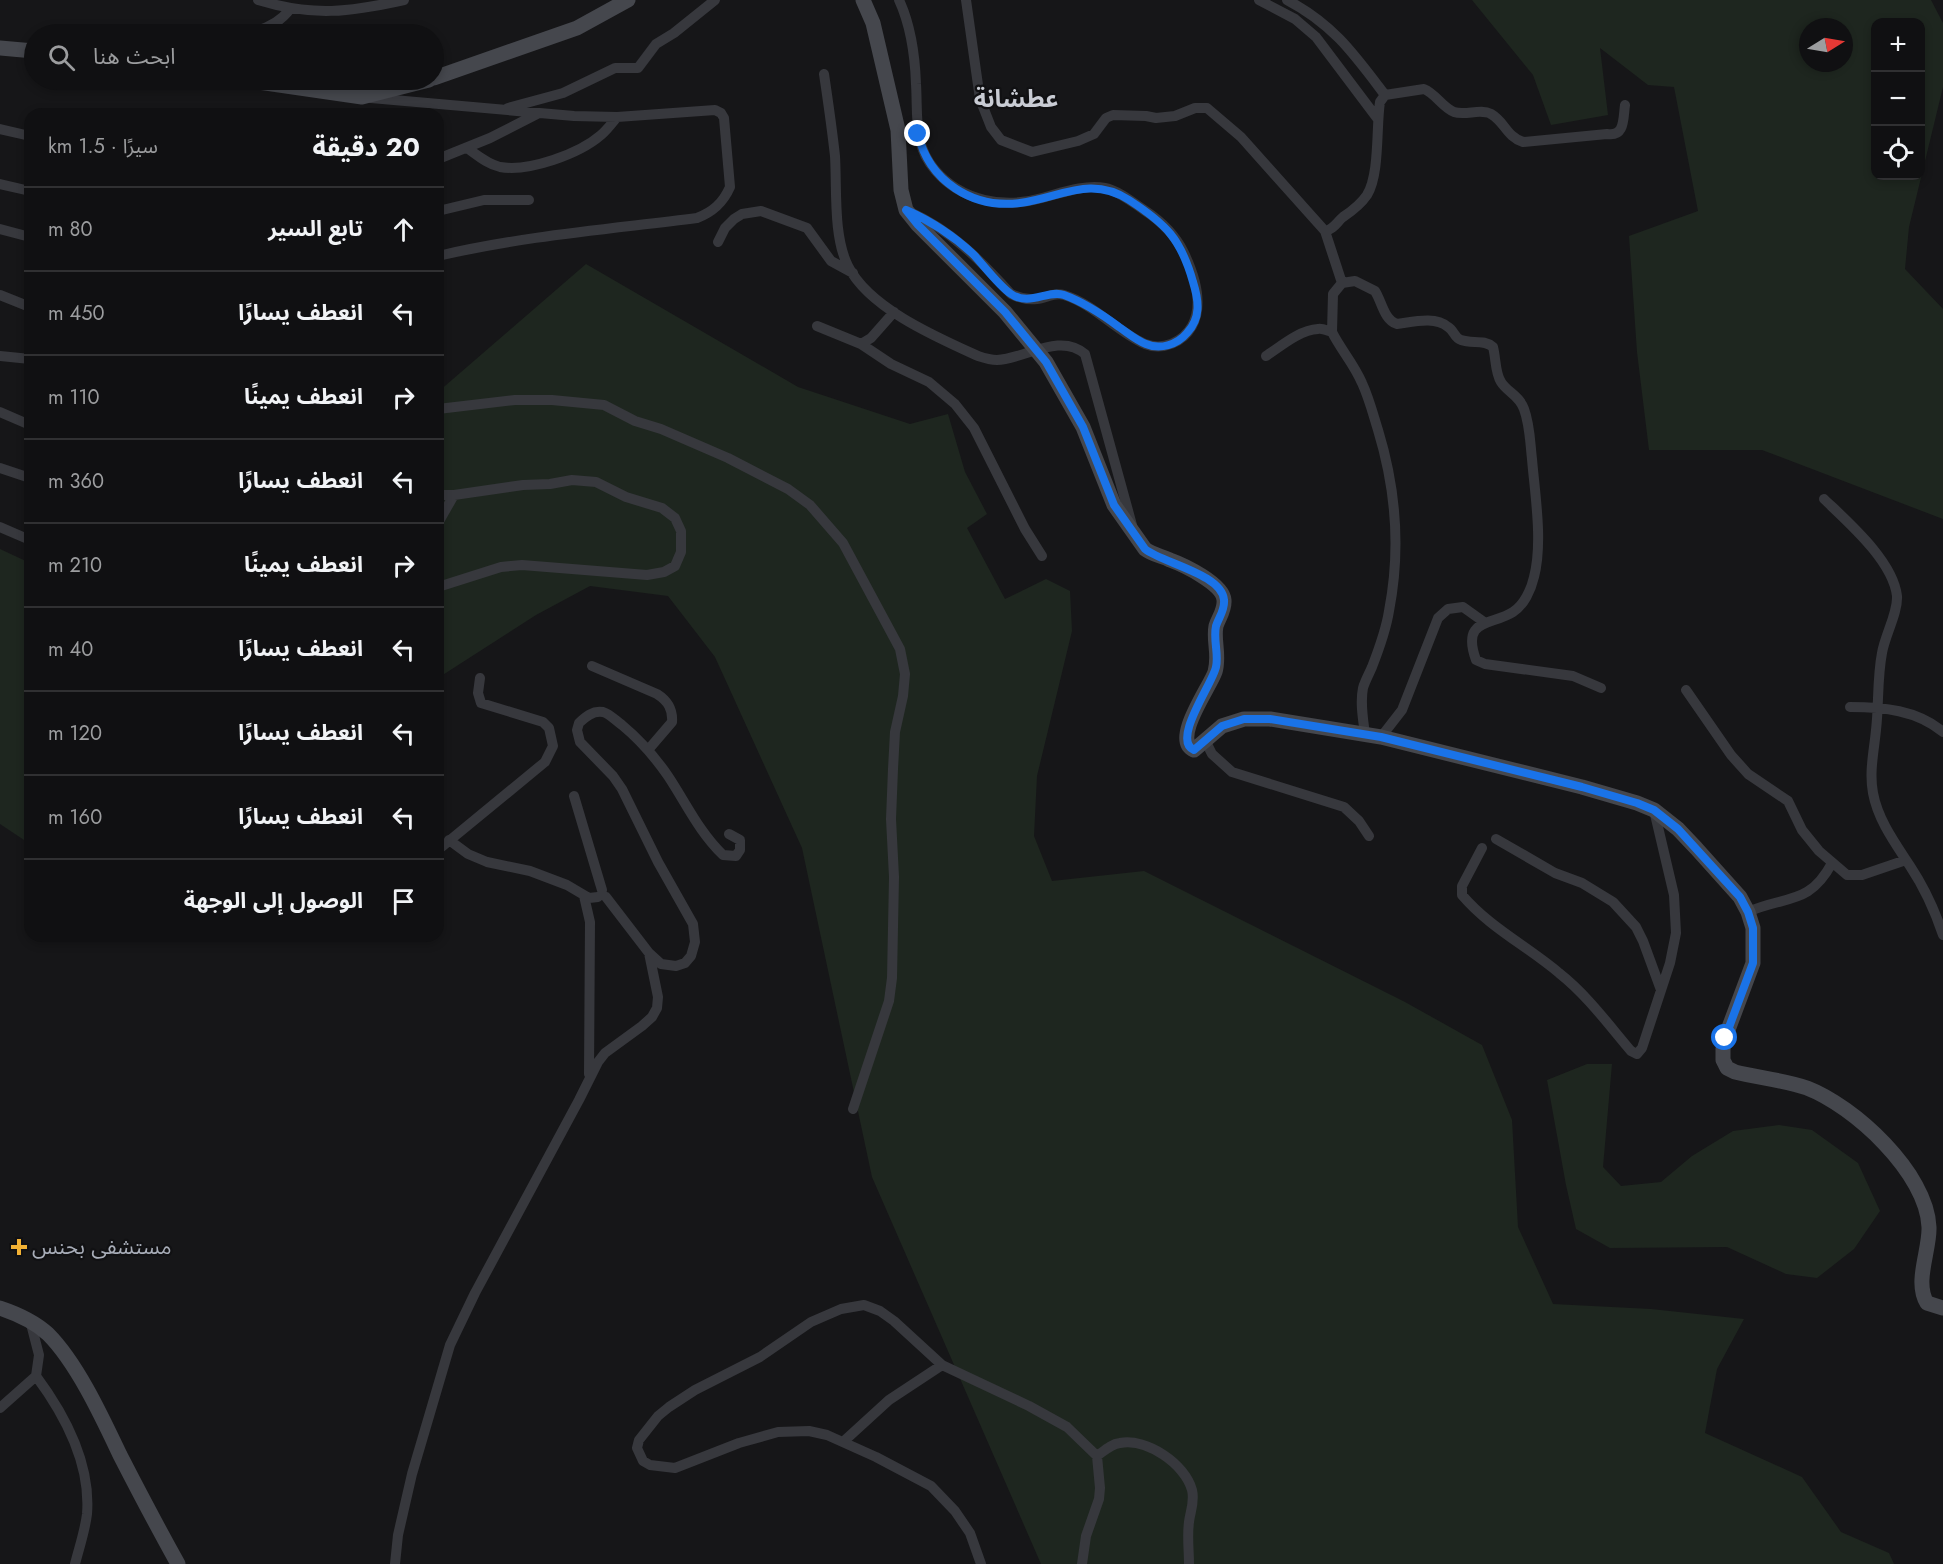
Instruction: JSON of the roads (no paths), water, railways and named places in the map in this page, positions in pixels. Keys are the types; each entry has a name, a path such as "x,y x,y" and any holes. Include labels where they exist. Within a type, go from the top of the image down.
{"main road":[{"path":"863,0 875,33 898,130 899,174 906,210 918,225 1005,312 1046,362 1083,427 1114,505 1150,553 1173,561 1210,582 1223,594 1223,609 1216,633 1218,656 1216,670 1188,727 1190,748 1194,750 1199,748 1222,726 1244,719 1270,719 1381,737 1582,787 1654,810 1678,829 1740,897 1753,928 1753,963 1725,1038 1723,1060 1727,1068 1735,1072 1793,1084 1829,1099 1859,1119 1894,1155 1908,1174 1926,1208 1929,1239 1923,1276 1923,1296 1927,1303 1943,1308"},
{"path":"444,75 577,28 625,1"},
{"path":"0,48 24,50"},
{"path":"314,90 362,97 390,90"},
{"path":"0,1308 30,1320 49,1335 63,1353 94,1401 178,1564"}],"street":[{"path":"258,0 290,9 323,12 350,11 404,0"},
{"path":"499,111 563,93 615,68 638,68 656,44 674,33 715,0"},
{"path":"966,0 980,99 991,127 1001,140 1032,152 1078,141 1094,134 1106,118 1113,115 1156,118 1175,116 1195,108 1207,108 1241,137 1325,231 1342,283"},
{"path":"1259,0 1295,19 1316,37 1342,68 1377,118"},
{"path":"1287,0 1313,15 1337,35 1385,95"},
{"path":"902,3 915,63 918,134 926,159 945,181 957,190 977,198 1001,203 1019,203 1095,187 1120,194 1159,220 1184,252 1196,292 1198,309 1190,329 1177,343 1156,346 1146,344 1070,298 1057,294 1027,299 1011,294 973,254 954,238 932,223 906,210"},
{"path":"273,24 284,17 290,9"},
{"path":"824,74 834,155 841,247 853,274 873,296 894,312 978,356 995,360 1064,345 1075,346 1085,354 1135,534"},
{"path":"1325,231 1330,230 1356,208 1368,194 1374,177 1377,118 1380,102 1385,95 1424,89 1451,111 1491,114 1507,132 1523,142 1614,135 1619,133 1622,125 1625,105"},
{"path":"362,97 537,114 617,117 715,110 724,117 731,178 726,196 716,209 697,218 560,235 471,248 444,255"},
{"path":"444,157 537,114"},
{"path":"467,148 500,167 533,164 560,158 592,142 603,134 617,117"},
{"path":"0,129 24,135"},
{"path":"0,184 24,190"},
{"path":"444,210 484,200 529,200"},
{"path":"718,242 725,228 734,219 742,214 760,211 807,228 831,261 853,274"},
{"path":"0,229 24,235"},
{"path":"1365,734 1362,705 1364,688 1383,639 1389,611 1397,531 1388,462 1371,405 1351,361 1332,332 1334,294 1342,283 1355,281 1375,291 1391,322 1397,324 1436,321 1450,327 1457,338 1489,343 1493,347 1500,381 1514,393 1524,407 1529,425 1537,513 1534,577 1523,603 1513,612 1484,622 1476,630 1472,642 1476,660 1485,664 1574,676 1601,688"},
{"path":"0,295 24,305"},
{"path":"861,344 871,338 894,312"},
{"path":"817,326 861,344 891,364 929,382 955,404 974,428 1025,529 1042,556"},
{"path":"1266,356 1296,336 1308,331 1318,328 1332,332"},
{"path":"0,356 24,358"},
{"path":"444,408 534,400 604,405 635,421 661,429 728,458 788,489 810,505 843,543 900,649 905,674 893,768 892,978 889,1001 878,1027 853,1109"},
{"path":"0,412 24,422"},
{"path":"0,468 24,476"},
{"path":"444,495 523,484 550,484 572,480 596,482 626,497 662,508 675,518 681,531 681,552 675,566 664,572 647,575 522,565 501,567 444,585"},
{"path":"444,512 454,495"},
{"path":"1824,499 1869,545 1888,571 1895,589 1897,597 1894,614 1881,655 1877,689 1878,708 1871,776 1873,795 1889,834 1929,900 1943,935"},
{"path":"0,527 24,537"},
{"path":"1381,737 1402,710 1438,618 1448,609 1462,607 1484,622"},
{"path":"592,666 657,694 669,705 672,722 648,750"},
{"path":"444,845 545,762 553,746 549,728 543,722 481,703 478,693 480,678"},
{"path":"1686,690 1731,755 1748,774 1788,801 1802,830 1847,875 1854,876 1906,860"},
{"path":"1850,708 1878,708 1916,715 1943,731"},
{"path":"574,796 602,894 649,953 666,966 685,963 691,957 695,942 693,924 654,854 622,789 613,776 580,742 577,726 589,715 603,712 623,726 648,750 711,843 723,855 736,856 740,850 740,840 729,834"},
{"path":"1205,741 1212,754 1232,772 1344,807 1359,821 1369,836"},
{"path":"1482,848 1462,886 1462,895 1488,921 1568,981 1589,1001 1633,1054 1637,1054 1642,1048 1674,947 1676,915 1672,885 1654,810"},
{"path":"1496,839 1555,873 1582,883 1613,902 1636,927 1660,990"},
{"path":"449,840 468,854 487,862 530,871 561,882 589,898 602,894"},
{"path":"1748,912 1764,904 1804,895 1820,880 1832,862"},
{"path":"584,896 590,922 589,1077"},
{"path":"395,1564 398,1535 412,1474 450,1345 475,1293 579,1101 589,1077 605,1053 642,1026 652,1017 657,1008 658,997 649,953"},
{"path":"981,1564 970,1533 955,1511 936,1491 883,1461 827,1435 809,1431 778,1432 739,1443 675,1468 650,1465 643,1461 637,1448 639,1440 669,1407 703,1386 760,1357 811,1322 841,1309 864,1305 880,1311 942,1365 1029,1406 1067,1427 1097,1456 1099,1499 1086,1536 1082,1564"},
{"path":"0,1408 36,1376 39,1355 30,1320"},
{"path":"843,1442 889,1400 942,1365"},
{"path":"36,1376 70,1427 85,1482 87,1514 75,1564"},
{"path":"1097,1456 1119,1443 1140,1443 1158,1452 1179,1468 1192,1491 1189,1564"}],"place":[{"name":"مستشفى بحنس","path":"19,1247"}],"district":[{"name":"عطشانة","path":"1016,98"}]}
